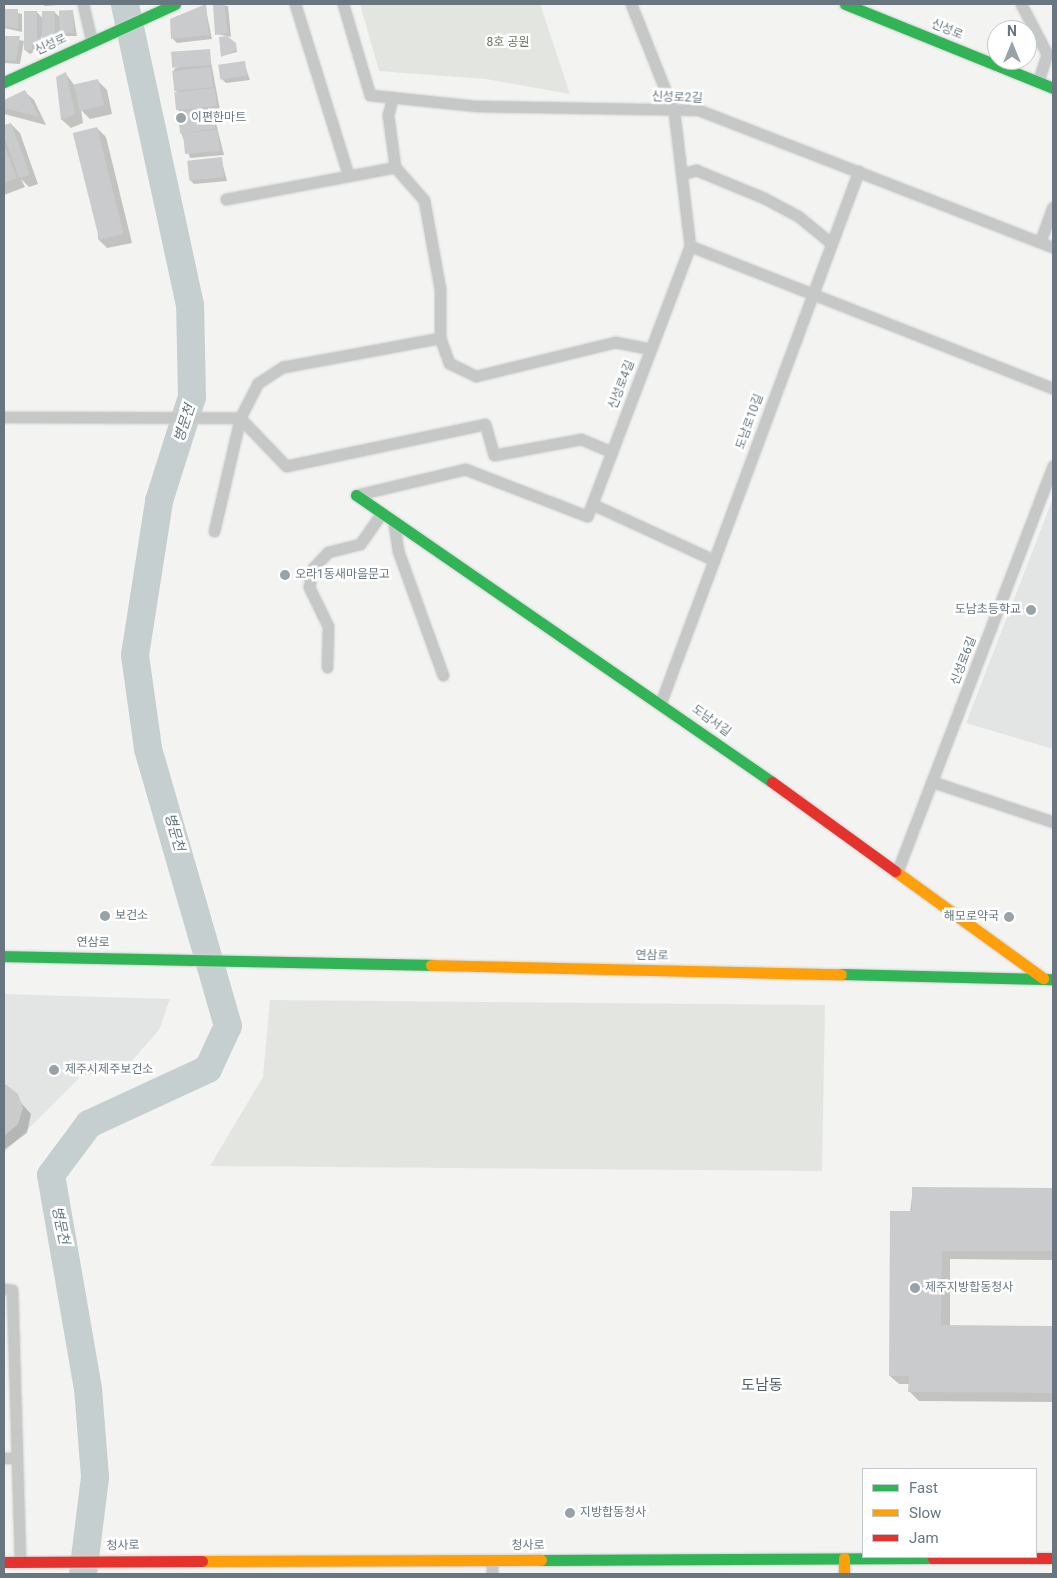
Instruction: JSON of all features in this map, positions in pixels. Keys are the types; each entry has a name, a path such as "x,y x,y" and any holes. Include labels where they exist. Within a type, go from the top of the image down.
{"main road":[{"name":"신성로","path":"845,4 870,9 1053,88"},
{"name":"신성로","path":"4,82 170,6"},
{"name":"도남서길","path":"356,495 394,525 661,702 1048,978"},
{"name":"연삼로","path":"4,956 181,958 1048,978"},
{"path":"844,1558 844,1574"},
{"name":"청사로","path":"4,1562 1053,1558"}],"street":[{"path":"83,4 92,42"},
{"path":"295,4 348,174"},
{"name":"신성로2길","path":"343,4 370,95 477,106 674,112 699,110 728,119 1053,247"},
{"name":"신성로4길","path":"592,504 690,246 674,112 631,4"},
{"path":"1021,4 1047,54 1038,82"},
{"path":"393,97 388,115 395,167 424,200 440,288 440,338 449,363 457,371 476,376 615,342 650,349"},
{"path":"226,199 348,174 395,167"},
{"path":"682,174 696,170 764,198 798,216 831,244"},
{"name":"도남로10길","path":"714,560 860,171"},
{"path":"1040,242 1053,207"},
{"path":"690,246 1053,388"},
{"path":"214,531 240,418 258,383 283,367 440,338"},
{"path":"4,417 240,418 286,466 485,424 494,455 581,440 611,452"},
{"name":"신성로6길","path":"897,872 1053,466"},
{"path":"356,495 465,470 587,516 592,504 714,560 661,702"},
{"path":"327,667 328,626 309,587 313,568 328,552 360,544 381,514"},
{"path":"394,525 398,551 443,675"},
{"path":"932,782 1053,822"},
{"path":"4,1289 12,1290 9,1355 24,1561"},
{"path":"4,1458 17,1458"},
{"path":"492,1560 492,1574"}],"shaded area":[{"name":"도남초등학교","path":"1053,498 1053,749 966,723"},
{"name":"제주시제주보건소","path":"4,994 170,999 159,1030 129,1064 80,1077 4,1153"}],"green space":[{"name":"8호 공원","path":"360,4 540,4 570,94 486,79 379,71"},
{"path":"270,1000 825,1005 822,1171 210,1166 263,1077"}],"building":[{"path":"206,4 209,35 171,39 170,19"},
{"path":"213,4 224,4 228,33 215,35"},
{"path":"4,9 18,9 18,29 4,26"},
{"path":"59,10 73,10 74,33 60,33"},
{"path":"24,11 37,11 37,45 32,45 32,50 24,50"},
{"path":"42,11 55,11 55,39 42,39"},
{"path":"4,36 20,36 16,61 4,60"},
{"path":"227,36 236,43 236,50 221,57 219,37"},
{"path":"210,49 211,65 172,68 171,52"},
{"path":"245,61 247,76 220,80 218,65"},
{"path":"211,67 213,87 174,91 172,71"},
{"path":"66,72 75,114 61,120 56,77"},
{"path":"98,79 104,105 80,111 74,85"},
{"path":"215,88 217,106 176,110 174,92"},
{"path":"25,90 39,117 4,108 4,100"},
{"path":"212,108 215,129 180,134 177,113"},
{"path":"11,123 30,175 19,178 4,136 4,125"},
{"path":"97,127 124,234 99,240 73,133"},
{"path":"218,130 220,151 185,154 183,133"},
{"path":"4,145 17,178 4,183"},
{"path":"222,157 224,177 189,181 187,161"},
{"path":"4,1083 18,1094 23,1108 18,1124 4,1136"},
{"name":"제주지방합동청사","path":"912,1187 1053,1188 1053,1251 942,1251 941,1325 1053,1326 1053,1393 908,1392 909,1376 889,1376 890,1211 912,1211"}],"waterway":[{"name":"병문천","path":"83,1574 95,1477 88,1389 51,1175 89,1124 208,1069 228,1026 148,748 135,655 159,501 192,397 190,305 125,4"}],"traffic: fast":[{"path":"4,82 175,4"},
{"path":"845,4 1053,88"},
{"path":"356,495 772,782"},
{"path":"4,956 431,965"},
{"path":"841,974 1053,979"},
{"path":"541,1560 933,1558"}],"traffic: slow":[{"path":"895,871 1043,978"},
{"path":"431,965 841,974"},
{"path":"844,1558 844,1574"},
{"path":"202,1561 541,1560"}],"traffic: jam":[{"path":"772,782 895,871"},
{"path":"933,1558 1053,1558"},
{"path":"4,1562 202,1561"}],"place":[{"name":"이편한마트","path":"181,118"},
{"name":"오라1동새마을문고","path":"285,575"},
{"name":"도남초등학교","path":"1031,610"},
{"name":"보건소","path":"105,916"},
{"name":"해모로약국","path":"1009,917"},
{"name":"제주시제주보건소","path":"54,1070"},
{"name":"제주지방합동청사","path":"915,1288"},
{"name":"지방합동청사","path":"570,1513"}],"district":[{"name":"도남동","path":"762,1386"}]}
